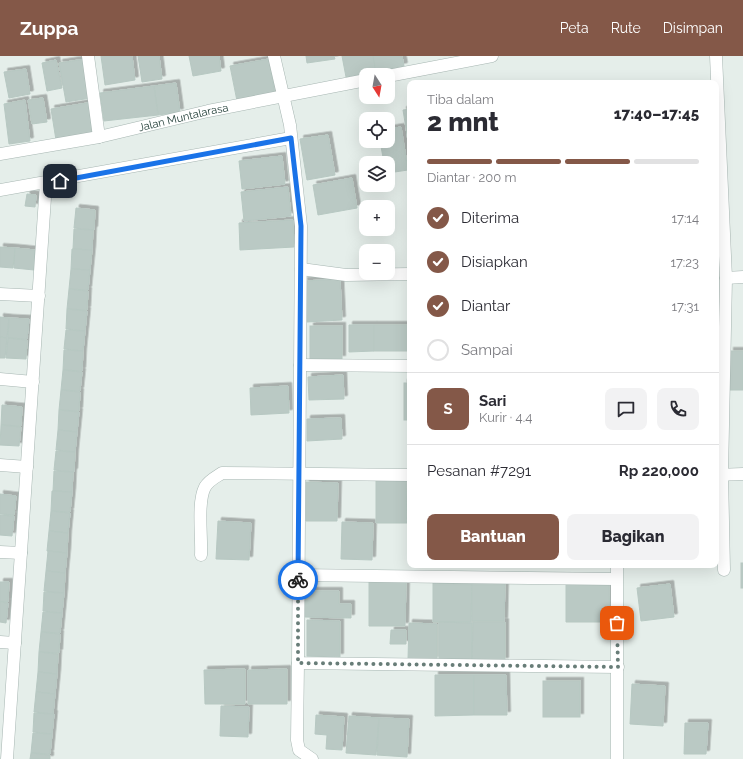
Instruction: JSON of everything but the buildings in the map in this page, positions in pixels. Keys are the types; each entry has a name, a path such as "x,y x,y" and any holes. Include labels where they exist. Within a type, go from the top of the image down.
{"street":[{"path":"88,56 98,137"},
{"path":"274,56 290,125 301,226 297,740 299,750 312,759"},
{"path":"395,75 492,56"},
{"path":"716,56 717,80"},
{"name":"Jalan Muntalarasa","path":"0,154 98,137 208,111 285,100 359,82"},
{"path":"0,190 46,183 291,138"},
{"path":"719,174 726,278 719,474 724,570"},
{"path":"7,759 4,730 15,643 46,183"},
{"path":"301,269 346,275 407,274"},
{"path":"726,278 743,277"},
{"path":"0,294 39,296"},
{"path":"300,365 407,366"},
{"path":"0,380 33,382"},
{"path":"0,465 27,467"},
{"path":"201,555 202,496 206,486 213,478 222,473 407,476"},
{"path":"719,474 743,474"},
{"path":"0,552 21,553"},
{"path":"617,568 617,759"},
{"path":"298,575 616,579"},
{"path":"0,642 15,643"},
{"path":"298,663 618,667"}],"way so far":[{"path":"298,580 298,663 618,667 617,623"}],"route":[{"path":"60,181 291,138 301,226 298,580"}]}
